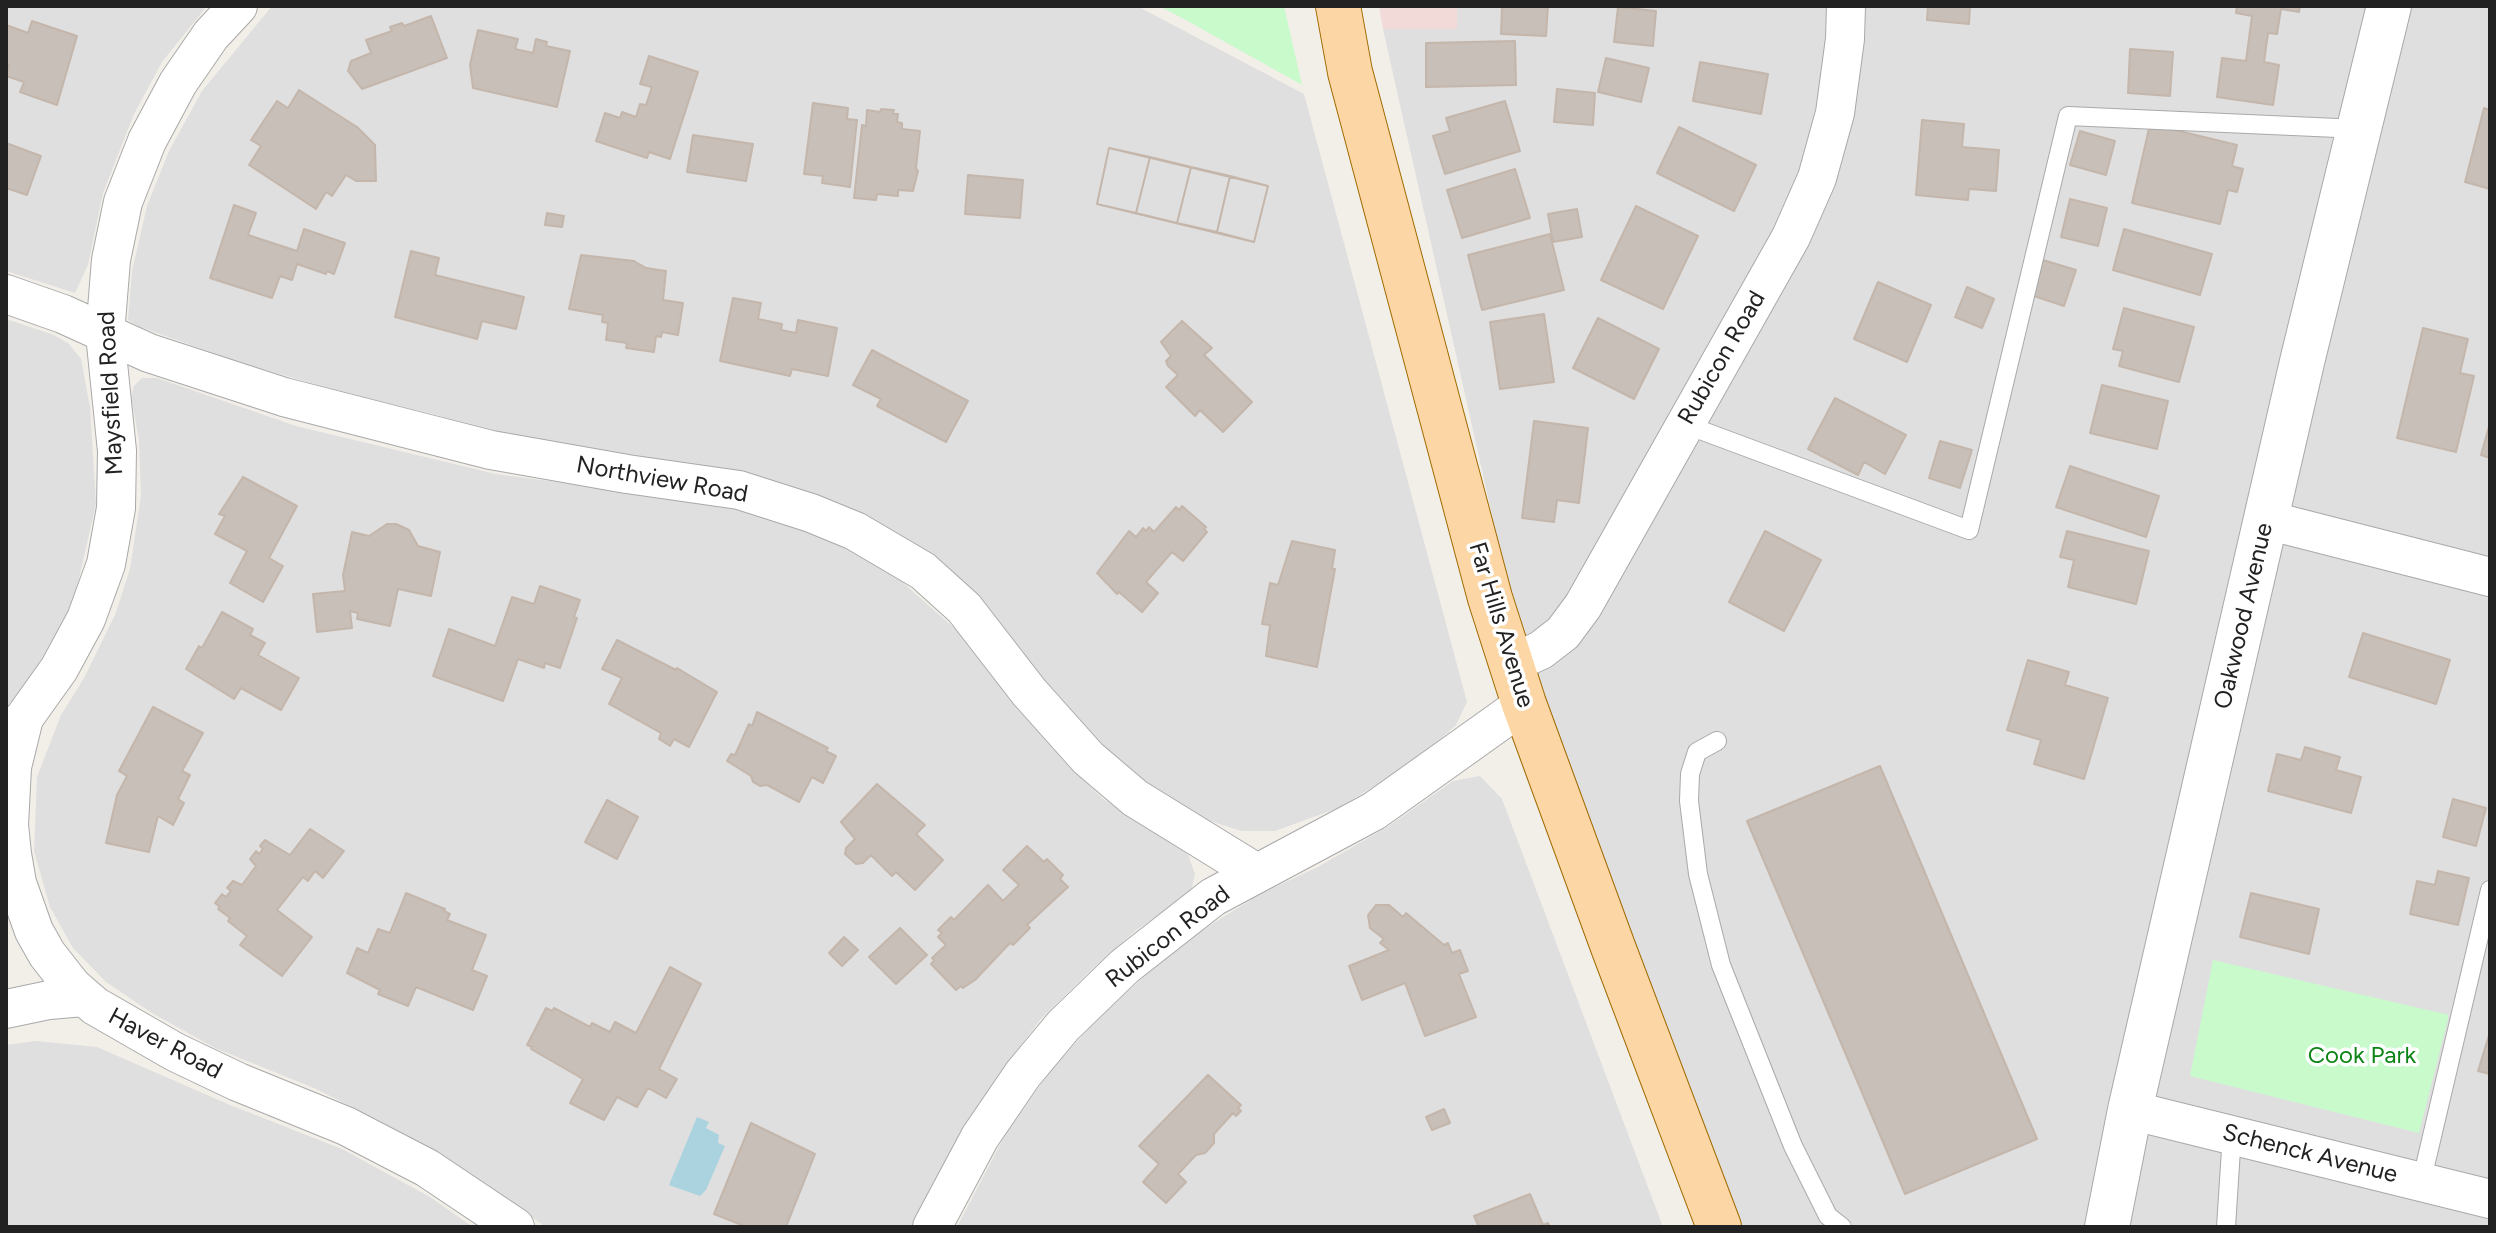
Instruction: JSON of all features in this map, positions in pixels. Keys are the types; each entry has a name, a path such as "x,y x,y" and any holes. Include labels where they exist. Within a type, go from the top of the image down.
{"main road":[{"name":"Far Hills Avenue","path":"1338,6 1350,72 1490,598 1617,959 1719,1227"}],"street":[{"name":"Maysfield Road","path":"15,727 59,669 86,619 106,564 116,508 117,451 105,334 108,287 123,202 147,141 178,83 211,35 238,6"},
{"name":"Rubicon Road","path":"932,1227 980,1137 1023,1074 1063,1026 1125,966 1213,897 1374,811 1518,684 1541,650 1563,633 1583,606 1791,237 1817,178 1835,113 1846,6"},
{"name":"Oakwood Avenue","path":"2107,1227 2130,1110 2302,362 2389,6"},
{"name":"Northview Road","path":"6,294 63,314 149,353 242,384 394,427 491,450 739,490 811,513 863,535 923,571 964,608 1029,692 1088,758 1135,798 1255,872"},
{"path":"2267,520 2490,577"},
{"name":"Haver Road","path":"15,727 9,825 17,883 25,911 60,973 84,997 120,1022 238,1082 346,1126 427,1168 515,1227"},
{"path":"13,1000 84,997"},
{"name":"Schenck Avenue","path":"2130,1110 2490,1199"}],"lane":[{"path":"1684,424 1969,530 2068,116 2360,129"},
{"path":"1717,741 1697,752 1689,788 1698,874 1721,965 1793,1146 1828,1216 1842,1227"},
{"path":"2421,1183 2490,890"},
{"path":"2226,1227 2232,1134"}],"shaded area":[{"path":"6,6 207,6 162,62 134,114 103,193 88,265 75,293 6,271"},
{"path":"272,6 1137,6 1304,94 1467,702 1456,725 1416,761 1338,808 1275,831 1241,831 1195,816 1117,764 1060,703 1008,633 976,597 628,457 501,434 348,394 239,362 128,320 132,271 147,206 169,151 202,91"},
{"path":"1379,6 1457,6 1457,29 1383,29"},
{"path":"1457,6 2490,6 2490,1227 1742,1227 1527,671 1383,29 1456,29"},
{"path":"6,319 54,335 69,344 81,359 90,407 96,504 74,600 33,674 6,708"},
{"path":"142,378 157,378 296,426 496,474 738,506 846,546 901,581 962,635 1026,717 1063,760 1102,798 1188,854 1195,874 1191,892 1135,931 1040,1020 996,1078 957,1141 913,1227 546,1227 437,1152 380,1121 314,1088 215,1048 152,1013 106,982 73,948 50,907 34,851 37,777 61,715 84,678 115,615 130,569 141,496 139,440 131,397 134,386"},
{"path":"1480,776 1502,799 1663,1227 957,1227 1004,1137 1051,1070 1099,1017 1156,966 1193,936 1260,894 1318,867 1389,826 1453,781"},
{"path":"36,1041 97,1047 230,1105 342,1149 430,1197 473,1227 6,1227 6,1045"}],"green space":[{"path":"1159,6 1284,6 1302,85 1184,19"},
{"name":"Cook Park","path":"2213,960 2449,1015 2419,1133 2190,1076"}],"water":[{"path":"697,1117 709,1122 706,1128 719,1135 718,1143 725,1146 706,1190 700,1196 669,1185"}],"building":[{"path":"1502,6 1548,6 1546,36 1501,34"},
{"path":"1928,6 1970,6 1969,24 1927,20"},
{"path":"2237,6 2300,6 2299,12 2281,9 2277,34 2268,33 2264,62 2279,65 2273,105 2217,97 2222,58 2246,61 2252,16 2236,13"},
{"path":"1618,7 1656,11 1653,46 1614,42"},
{"path":"431,16 447,58 362,89 348,71 351,61 371,53 366,40 392,31 390,27 402,23 404,26"},
{"path":"32,21 77,36 57,105 20,92 24,82 6,76 9,65 6,64 6,25 28,33"},
{"path":"478,30 518,39 515,49 533,53 536,39 547,42 546,46 570,51 557,107 473,88 470,65"},
{"path":"1515,41 1516,85 1426,87 1426,43"},
{"path":"2130,49 2173,52 2170,96 2128,93"},
{"path":"649,56 698,72 670,159 649,152 647,158 596,141 605,113 620,118 622,112 636,117 640,104 646,105 652,87 640,84"},
{"path":"1606,58 1649,68 1641,102 1598,92"},
{"path":"1700,62 1768,74 1761,114 1693,101"},
{"path":"1557,89 1595,93 1593,125 1554,122"},
{"path":"299,90 357,127 375,145 376,181 356,181 346,175 332,196 326,192 316,209 249,165 261,146 251,140 277,101 288,108"},
{"path":"1505,101 1520,151 1445,174 1433,136 1450,131 1446,118"},
{"path":"813,103 848,108 847,119 857,120 850,187 822,183 823,176 804,174"},
{"path":"2484,108 2490,110 2490,189 2465,182"},
{"path":"881,109 894,110 893,114 898,114 897,122 902,123 902,129 920,131 918,171 913,191 898,190 898,196 877,194 876,200 854,198 862,125 866,126 867,110 880,112"},
{"path":"1922,120 1964,124 1962,147 1999,150 1996,191 1969,189 1968,200 1916,195"},
{"path":"2150,124 2237,145 2232,166 2243,169 2237,192 2228,190 2220,224 2132,203"},
{"path":"1679,127 1756,165 1734,211 1657,173"},
{"path":"2080,131 2115,141 2106,175 2070,165"},
{"path":"693,135 753,144 746,181 687,172"},
{"path":"6,143 41,156 27,195 6,188"},
{"path":"1109,148 1268,186 1254,242 1097,204"},
{"path":"1109,148 1150,157 1136,213 1097,204"},
{"path":"1150,157 1191,167 1177,223 1136,213"},
{"path":"1191,167 1230,176 1217,232 1177,223"},
{"path":"1515,169 1530,218 1462,238 1447,190"},
{"path":"968,175 1023,180 1020,218 965,214"},
{"path":"1230,176 1268,186 1254,242 1217,232"},
{"path":"2070,199 2107,208 2098,246 2061,237"},
{"path":"234,205 256,213 248,235 297,251 304,229 345,243 334,274 297,264 292,280 280,276 272,298 210,278"},
{"path":"1636,206 1698,236 1663,309 1601,280"},
{"path":"1577,209 1582,237 1553,242 1548,214"},
{"path":"547,213 564,216 562,227 545,225"},
{"path":"2124,229 2212,254 2200,295 2113,270"},
{"path":"1550,234 1564,290 1482,310 1468,255"},
{"path":"411,251 439,258 435,275 524,297 516,329 482,321 477,339 395,317"},
{"path":"581,255 634,261 646,268 666,271 663,300 683,303 678,335 662,332 661,337 656,336 654,352 626,348 627,343 606,340 608,323 602,322 603,315 569,309"},
{"path":"2043,260 2076,270 2064,306 2031,295"},
{"path":"1878,282 1931,305 1907,362 1854,339"},
{"path":"1967,287 1994,299 1982,328 1955,317"},
{"path":"733,298 761,303 758,319 782,324 781,330 796,333 798,320 837,328 828,376 792,369 790,376 720,361"},
{"path":"2124,308 2194,327 2179,382 2119,366 2123,351 2113,349"},
{"path":"1544,314 1554,382 1500,389 1490,322"},
{"path":"1598,318 1659,349 1634,399 1573,368"},
{"path":"1182,321 1212,348 1204,355 1252,402 1223,432 1200,410 1195,416 1166,387 1178,375 1168,366 1166,361 1171,356 1161,342"},
{"path":"2423,328 2468,339 2460,373 2474,376 2456,452 2397,438"},
{"path":"872,350 968,401 946,442 877,406 881,399 853,385"},
{"path":"2102,385 2168,401 2157,449 2090,433"},
{"path":"1835,398 1906,435 1885,474 1864,462 1858,475 1808,449"},
{"path":"1534,421 1588,428 1579,503 1557,500 1554,522 1522,518"},
{"path":"2490,423 2490,458 2481,455"},
{"path":"1940,441 1972,450 1960,488 1929,478"},
{"path":"2070,466 2159,496 2146,537 2056,507"},
{"path":"243,477 297,506 269,558 283,566 263,602 230,583 247,551 215,534 225,516 219,514"},
{"path":"1182,506 1206,527 1207,532 1183,561 1172,552 1146,582 1158,593 1142,612 1119,592 1117,594 1097,573 1129,531 1136,537 1143,528 1146,531 1149,527 1154,532 1176,507 1179,510"},
{"path":"387,524 409,530 418,546 440,552 431,596 398,589 390,626 357,619 358,613 350,611 352,628 317,632 313,594 345,591 343,575 352,532 369,536"},
{"path":"1765,531 1821,560 1784,631 1729,602"},
{"path":"2067,531 2149,551 2136,604 2068,587 2074,560 2060,557"},
{"path":"1292,541 1335,550 1332,569 1335,569 1317,667 1266,656 1270,625 1262,624 1270,583 1278,585"},
{"path":"540,586 580,600 560,668 545,663 544,668 518,659 503,701 433,676 449,629 495,646 512,597 534,604"},
{"path":"222,612 253,629 250,635 265,643 258,655 299,678 281,710 241,688 234,699 186,669"},
{"path":"2363,633 2450,660 2436,704 2349,677"},
{"path":"617,640 677,668 717,692 689,747 674,739 670,746 659,739 661,733 609,704 622,678 602,669"},
{"path":"2028,660 2069,672 2065,685 2108,698 2084,779 2034,764 2041,740 2007,730"},
{"path":"153,707 203,733 182,771 190,775 178,799 184,803 173,825 158,816 149,852 106,843 117,795 127,776 119,771"},
{"path":"757,712 828,748 826,751 836,756 823,783 812,777 799,802 767,785 760,786 753,782 751,776 727,761 731,754 735,755"},
{"path":"2305,747 2340,757 2336,770 2361,777 2351,813 2268,791 2277,754 2301,760"},
{"path":"1880,766 2037,1139 1905,1194 1747,821"},
{"path":"877,784 925,825 916,834 943,860 915,890 896,872 892,876 871,855 863,863 856,864 845,854 846,848 855,839 841,822"},
{"path":"2453,799 2486,808 2476,846 2443,837"},
{"path":"607,800 638,817 617,859 585,842"},
{"path":"310,829 344,851 323,878 315,871 308,881 303,877 277,910 312,937 282,976 240,945 247,936 228,921 230,918 215,903 222,894 226,897 231,891 227,888 233,881 242,885 256,866 250,859 256,851 259,854 263,849 260,846 265,840 290,855"},
{"path":"1027,846 1044,862 1047,859 1063,875 1060,879 1068,887 975,980 956,990 931,964 932,958 946,945 938,937 942,933 938,930 951,917 954,920 988,885 1003,901 1019,885 1003,870"},
{"path":"2438,871 2469,878 2458,925 2410,914 2417,881 2435,885"},
{"path":"406,893 445,909 450,914 447,920 486,935 472,970 487,976 473,1010 416,987 408,1006 378,994 380,990 347,973 357,948 368,953 378,929 390,933"},
{"path":"2251,893 2319,909 2309,954 2240,937"},
{"path":"1376,905 1389,905 1403,917 1406,913 1444,945 1448,943 1452,953 1460,950 1468,971 1459,974 1476,1017 1425,1036 1405,983 1362,1000 1349,966 1389,950 1380,943 1384,939 1370,928 1368,915"},
{"path":"900,928 927,955 896,984 869,957"},
{"path":"844,937 858,950 842,966 829,953"},
{"path":"670,967 701,984 659,1069 677,1079 666,1098 648,1088 637,1107 617,1097 604,1120 570,1103 583,1079 527,1045 546,1008 552,1011 554,1008 590,1027 592,1023 610,1032 615,1022 636,1033"},
{"path":"2490,1032 2490,1074 2478,1071"},
{"path":"1208,1075 1241,1105 1238,1108 1241,1111 1236,1116 1233,1113 1214,1134 1214,1143 1205,1153 1196,1155 1178,1174 1186,1182 1166,1203 1143,1182 1159,1164 1139,1146"},
{"path":"1444,1109 1450,1123 1432,1130 1426,1117"},
{"path":"751,1123 815,1154 786,1227 747,1227 714,1214"},
{"path":"1530,1194 1543,1225 1548,1223 1550,1227 1479,1227 1474,1216"}]}
